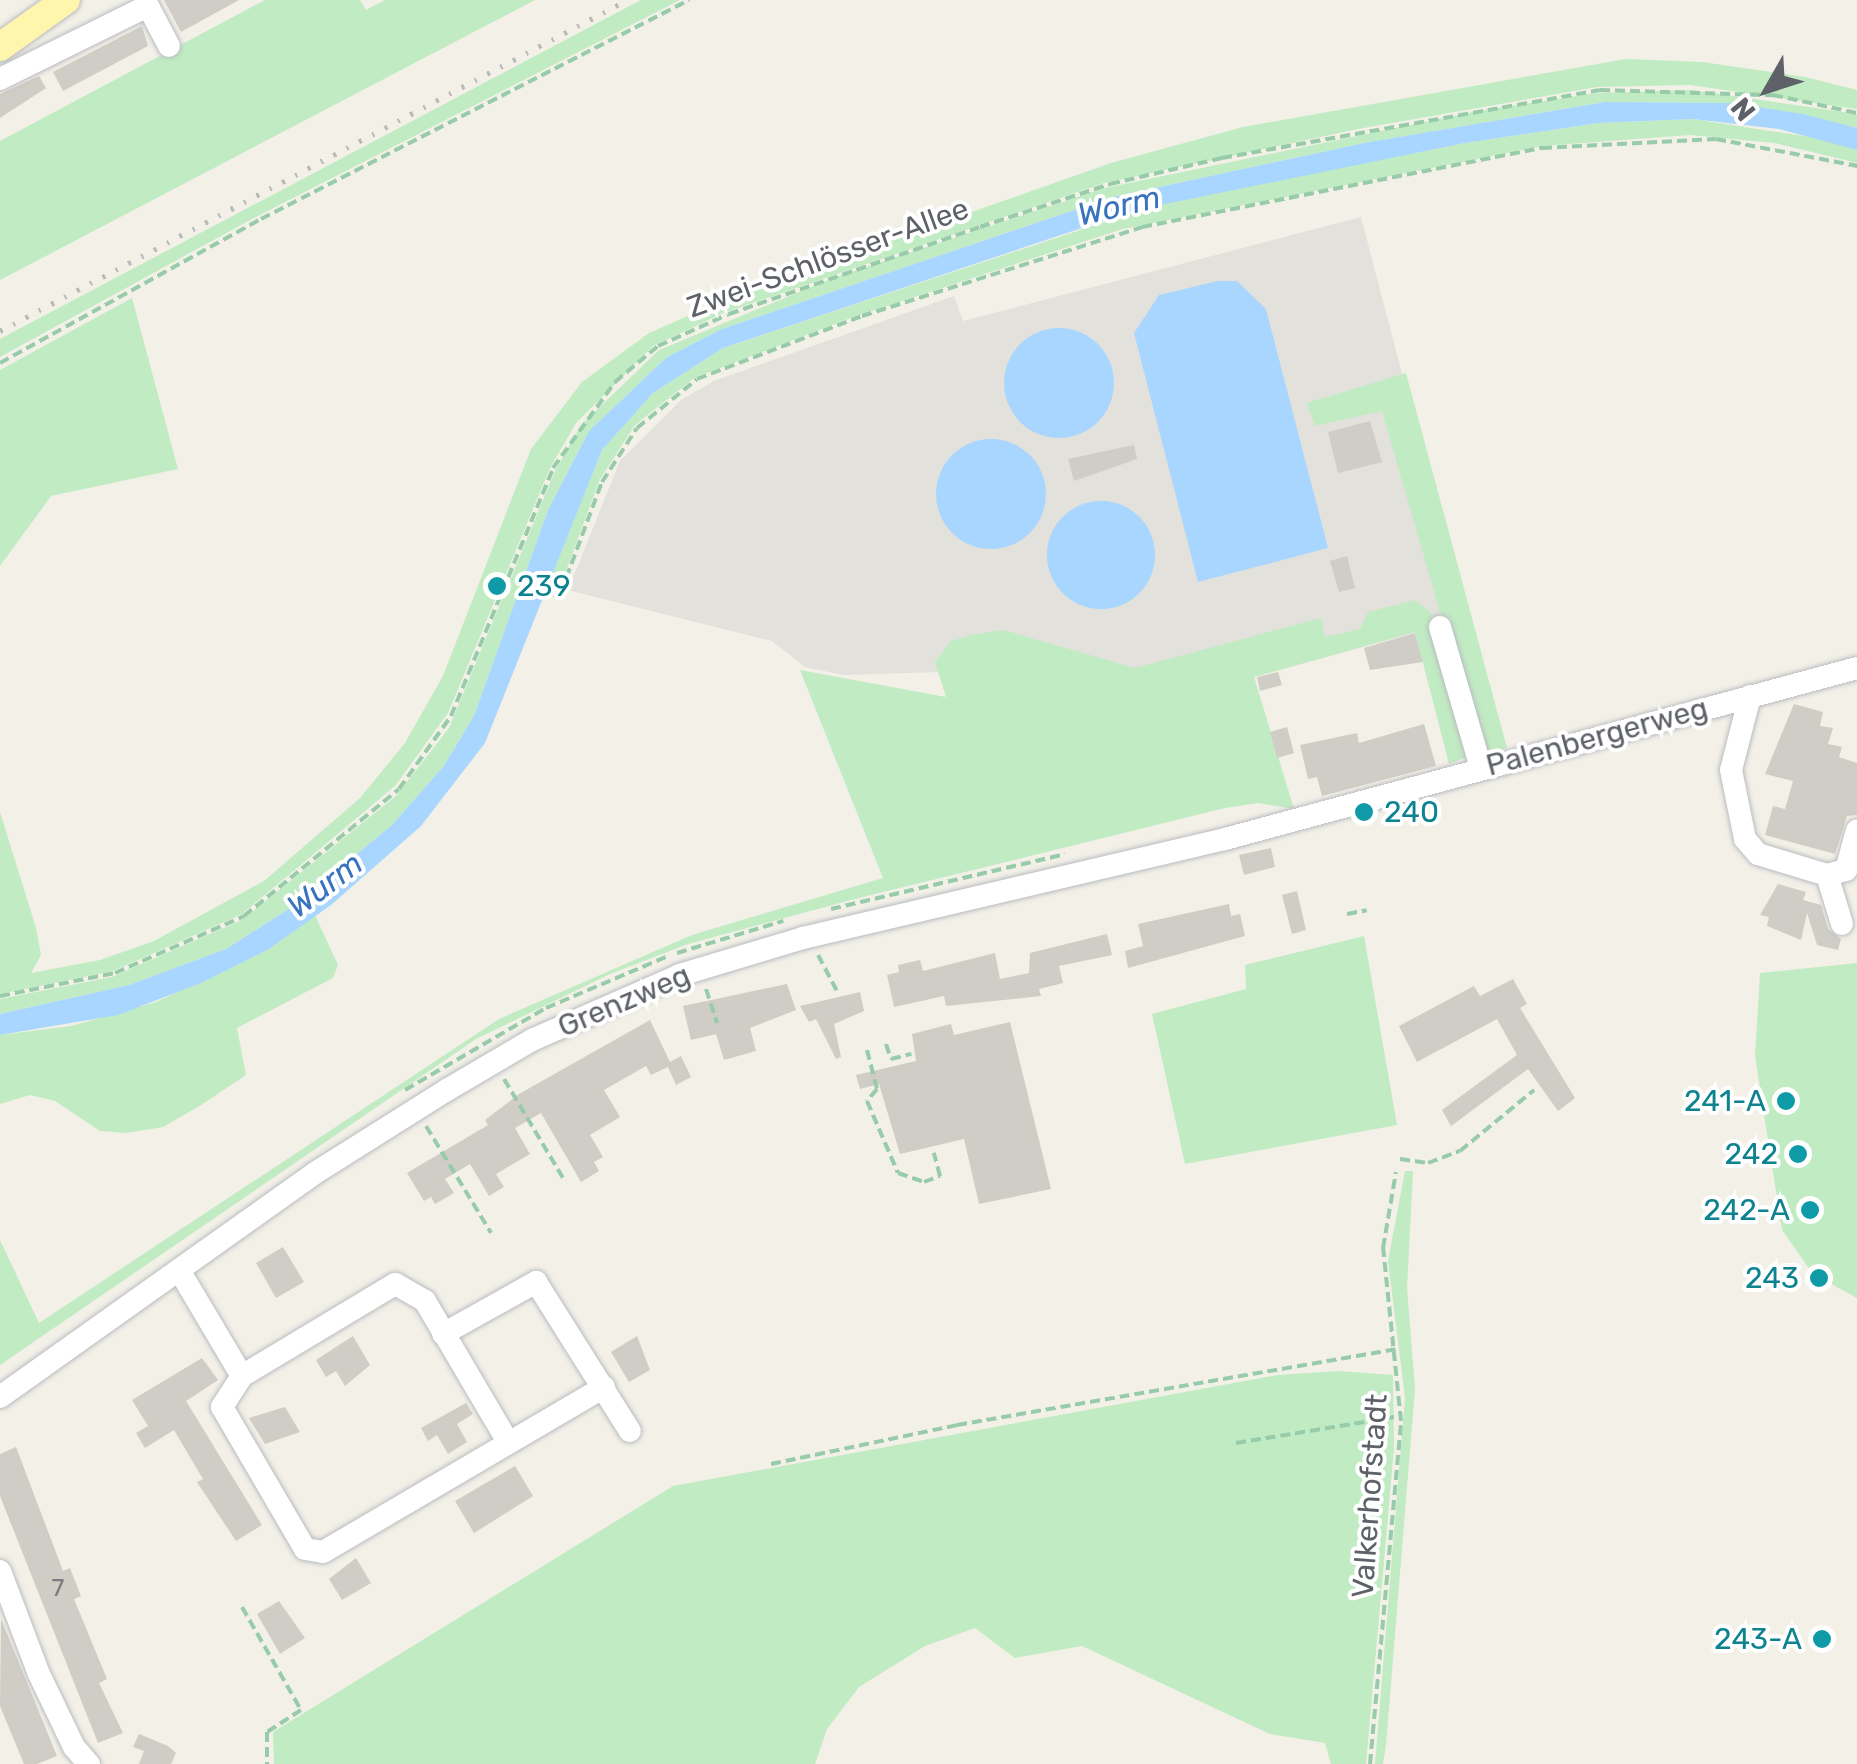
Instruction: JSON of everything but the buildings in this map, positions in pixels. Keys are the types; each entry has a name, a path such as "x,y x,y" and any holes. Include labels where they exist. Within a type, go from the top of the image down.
{"main road":[{"path":"0,46 66,0"}],"street":[{"path":"0,79 148,6 170,46"},
{"path":"1440,627 1481,768"},
{"name":"Palenbergerweg","path":"1338,807 1857,668"},
{"path":"1750,696 1731,770 1745,838 1758,854 1827,875 1846,870 1857,830"},
{"name":"Grenzweg","path":"0,1396 417,1110 494,1062 590,1012 700,969 814,936 1338,807"},
{"path":"1827,875 1842,924"},
{"path":"179,1270 242,1376"},
{"path":"444,1334 536,1282 630,1431"},
{"path":"508,1442 444,1334 412,1290 395,1284 242,1376 222,1408 305,1549 323,1552 604,1387"},
{"path":"0,1571 39,1674 74,1747 89,1764"}],"path":[{"path":"0,363 261,219 688,0"},
{"name":"Zwei-Schlösser-Allee","path":"0,996 116,973 244,916 398,789 451,716 553,468 615,382 658,346 729,314 1110,184 1240,154 1600,90 1757,93 1857,112"},
{"path":"561,592 602,482 637,428 696,380 827,328 1142,226 1542,148 1716,139 1857,166"},
{"path":"1348,914 1367,910"},
{"path":"814,936 822,971 838,993"},
{"path":"700,969 717,1022"},
{"path":"886,1044 891,1059 911,1054"},
{"path":"867,1050 876,1089 868,1101 898,1173 924,1182 940,1176 934,1152"},
{"path":"494,1062 563,1178"},
{"path":"1400,1160 1428,1163 1460,1151 1534,1090"},
{"path":"417,1110 490,1233"},
{"name":"Valkerhofstadt","path":"1370,1764 1401,1416 1383,1248 1396,1172"},
{"path":"771,1464 957,1425 1395,1350"},
{"path":"1236,1443 1401,1416"},
{"path":"242,1607 302,1710 267,1732 268,1764"}],"shaded area":[{"path":"1361,217 1466,619 1254,677 1280,767 938,672 843,675 805,667 772,641 568,590 620,461 681,400 714,381 954,296 963,321"}],"green space":[{"path":"265,0 360,0 366,10 385,0 535,0 0,280 0,141"},
{"path":"641,0 680,0 252,219 0,357 0,339"},
{"path":"1626,59 1702,62 1805,77 1857,90 1857,109 1690,85 1597,87 1358,129 1104,183 723,313 653,346 576,423 550,468 448,713 395,786 242,914 113,971 0,994 0,812 36,928 41,955 31,973 100,960 154,941 264,881 360,798 405,743 443,676 531,449 582,382 649,333 736,295 1111,163 1243,127"},
{"path":"1692,90 1857,114 1857,128 1731,103 1605,102 1369,142 1113,197 722,329 667,357 589,431 548,510 474,716 443,767 392,825 295,905 226,949 129,985 0,1014 0,999 112,977 242,920 396,796 449,728 555,471 581,425 659,350 833,278 1105,188 1478,111 1597,93"},
{"path":"1693,119 1823,139 1857,150 1857,163 1775,143 1690,135 1542,146 1123,229 853,317 694,378 635,425 600,479 556,598 541,593 602,450 653,393 723,348 1159,204 1465,143 1598,123"},
{"path":"132,298 178,469 51,496 0,566 0,370"},
{"path":"1406,373 1507,748 1486,754 1480,751 1382,411 1315,426 1307,403"},
{"path":"1415,600 1432,614 1469,756 1449,764 1415,632 1254,677 1294,809 1258,803 1225,808 688,944 610,974 476,1039 0,1365 0,1240 39,1323 499,1019 692,935 883,878 800,670 946,697 935,662 951,641 971,635 1003,630 1135,668 1321,618 1325,637 1360,629 1368,612"},
{"path":"315,915 338,965 333,978 237,1028 246,1075 201,1105 163,1127 126,1133 100,1131 55,1101 30,1095 0,1104 0,1035 71,1026 156,1002 269,949"},
{"path":"1364,936 1397,1125 1185,1164 1152,1014 1246,989 1245,965"},
{"path":"1857,963 1857,1298 1813,1274 1782,1230 1755,1056 1760,973"},
{"path":"1405,1171 1413,1171 1407,1288 1415,1389 1386,1745 1383,1764 1375,1764 1405,1398 1388,1261"},
{"path":"1339,1371 1393,1375 1394,1448 1366,1764 1331,1764 1325,1743 1270,1734 1082,1646 1015,1658 975,1628 925,1646 859,1687 827,1729 815,1764 274,1764 273,1732 673,1486 1278,1375"}],"water":[{"path":"1605,102 1731,103 1802,114 1857,128 1857,150 1779,129 1693,119 1598,123 1465,143 1136,210 723,348 653,393 602,450 485,743 421,826 331,905 269,949 201,983 118,1015 0,1035 0,1014 129,985 226,949 295,905 392,825 443,767 474,716 548,510 589,431 667,357 722,329 1113,197 1369,142"},
{"path":"1218,281 1237,281 1266,309 1328,548 1198,582 1134,333 1159,295"},
{"path":"1059,328 1080,332 1098,344 1110,362 1114,383 1110,404 1098,422 1080,434 1059,438 1038,434 1020,422 1008,404 1004,383 1008,362 1020,344 1038,332"},
{"path":"991,439 1012,443 1030,455 1042,473 1046,494 1042,515 1030,533 1012,545 991,549 970,545 952,533 940,515 936,494 940,473 952,455 970,443"},
{"path":"1101,501 1122,505 1139,517 1151,534 1155,555 1151,576 1139,593 1122,605 1101,609 1080,605 1063,593 1051,576 1047,555 1051,534 1063,517 1080,505"}],"railway":[{"path":"0,331 627,0"}],"place":[{"name":"239","path":"497,586"},
{"name":"240","path":"1364,812"},
{"name":"241-A","path":"1786,1101"},
{"name":"242","path":"1798,1154"},
{"name":"242-A","path":"1810,1210"},
{"name":"243","path":"1819,1278"},
{"name":"243-A","path":"1822,1639"}],"water label":[{"name":"Worm","path":"1119,206"},
{"name":"Wurm","path":"325,885"}]}
